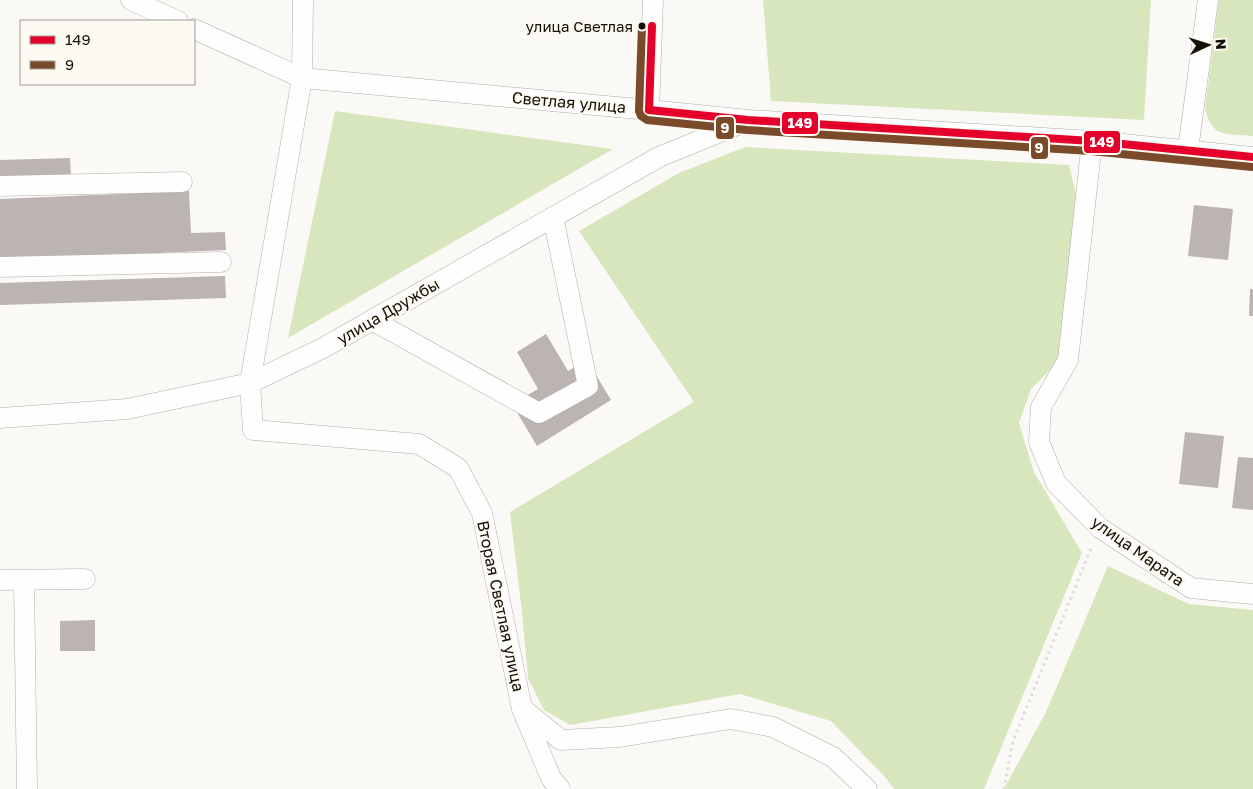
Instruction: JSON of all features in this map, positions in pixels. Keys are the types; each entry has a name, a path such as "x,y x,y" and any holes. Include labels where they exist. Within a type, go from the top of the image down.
{"street":[{"path":"131,0 176,20"},
{"path":"250,383 302,78 303,0"},
{"path":"649,110 653,0"},
{"path":"1188,150 1208,0"},
{"name":"Светлая улица","path":"195,29 302,78 748,120 1092,141 1253,156"},
{"name":"улица Дружбы","path":"0,418 127,410 250,383 323,348 659,157 748,120"},
{"name":"улица Марата","path":"1092,141 1068,360 1041,407 1039,442 1056,484 1100,528 1192,588 1253,594"},
{"path":"0,186 182,182"},
{"path":"372,320 539,413 588,386 553,217"},
{"path":"0,267 221,262"},
{"name":"Вторая Светлая улица","path":"250,383 253,430 420,444 458,468 482,512 522,709 551,778 560,789"},
{"path":"0,580 85,579"},
{"path":"24,580 27,789"},
{"name":"Вторая Светлая улица","path":"522,709 561,740 620,737 731,719 773,727 833,757 867,789"}],"path":[{"path":"1004,789 1013,741 1100,528"}],"green space":[{"path":"763,0 1151,0 1144,120 771,101"},
{"path":"1219,0 1253,0 1253,136 1228,134 1216,130 1208,118 1205,108"},
{"path":"335,111 613,149 288,338"},
{"path":"745,147 1069,165 1076,194 1062,358 1031,389 1019,423 1034,472 1082,553 984,789 894,789 885,777 831,721 740,694 570,725 544,710 528,678 510,512 694,402 579,231 679,173"},
{"path":"1108,566 1189,604 1253,610 1253,789 1004,789 1046,712"}],"building":[{"path":"70,158 71,177 0,179 0,160"},
{"path":"189,191 191,233 225,232 226,250 0,260 0,199"},
{"path":"1194,205 1233,209 1228,260 1188,256"},
{"path":"225,276 226,298 0,305 0,283"},
{"path":"1250,289 1253,289 1253,316 1249,316"},
{"path":"546,334 568,371 587,360 611,400 537,446 512,404 538,389 517,352"},
{"path":"1185,432 1224,436 1218,488 1179,484"},
{"path":"1238,457 1253,458 1253,510 1232,508"},
{"path":"95,620 95,651 60,651 60,621"}],"transit line":[{"name":"9","path":"642,26 639,111 641,116 647,120 747,130 1091,151 1252,167"},
{"name":"149","path":"649,110 652,26"},
{"name":"149","path":"649,110 748,120 1092,141 1253,157"}],"place":[{"name":"улица Светлая","path":"642,26"}]}
